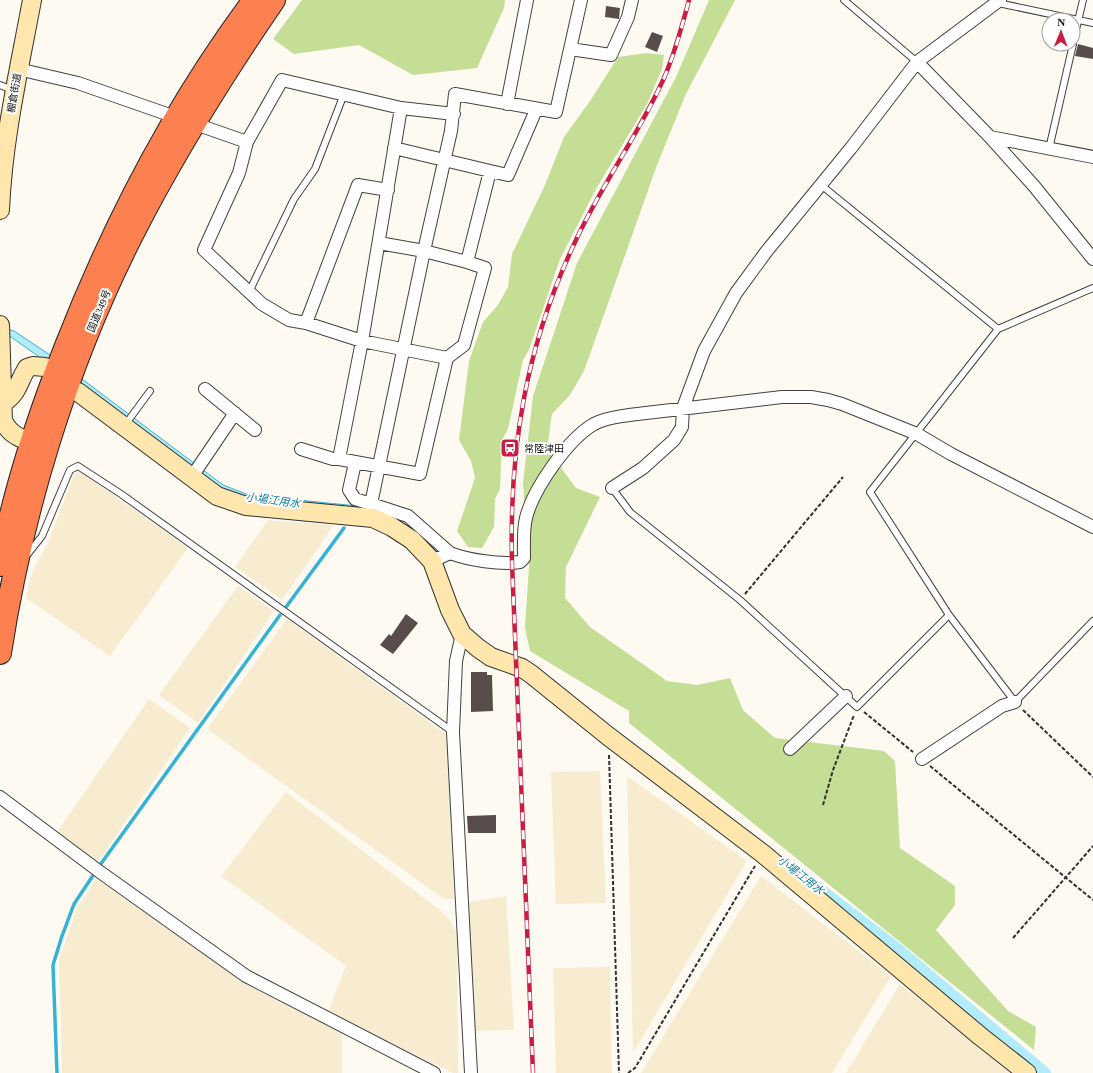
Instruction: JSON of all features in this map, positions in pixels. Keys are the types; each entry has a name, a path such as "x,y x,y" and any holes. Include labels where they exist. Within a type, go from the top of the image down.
{"highway":[{"name":"国道349号","path":"0,653 8,567 11,513 39,444 89,286 124,210 185,120 254,0"},
{"name":"国道349号","path":"185,120 219,81 274,0"}],"street":[{"name":"棚倉街道","path":"0,210 7,88 18,69 32,0"},
{"path":"508,104 527,0"},
{"path":"371,504 377,468 445,160 454,114 455,94 536,110 556,112 581,0"},
{"path":"570,49 611,55 628,17 632,0"},
{"path":"612,488 643,468 674,440 682,427 683,408 704,351 736,293 766,252 821,185 917,62 998,1"},
{"path":"917,62 990,137 1034,186 1093,257"},
{"path":"18,69 78,83 247,142"},
{"path":"447,358 362,341 306,323 289,320 262,304 204,250 239,173 247,142 282,80 401,108 454,114"},
{"path":"339,460 362,341 401,108"},
{"path":"394,148 508,175 536,110"},
{"path":"990,137 1093,158"},
{"path":"467,262 490,171"},
{"path":"306,323 358,185 388,190"},
{"path":"301,449 333,459 377,468 420,474 447,358 464,345 485,268 424,251 379,244"},
{"path":"0,325 0,355 4,420 6,428 13,434 39,444"},
{"path":"3,403 17,391 22,376 27,368 33,366 45,367"},
{"path":"205,389 255,430"},
{"path":"78,392 127,421 195,472 217,496 246,506 373,518 392,527 412,540 432,561 450,610 462,634 478,648 491,657 522,668 531,674 608,736 762,853 980,1036 1027,1073"},
{"path":"355,463 349,490 355,499 408,516 450,553 459,556 502,562 520,562 524,558 526,519 534,496 544,480 582,433 594,424 609,418 683,408 782,397 811,397 842,404 917,434 951,454 1093,527"},
{"path":"195,472 235,413"},
{"path":"432,561 450,553"},
{"path":"462,634 456,661 454,732 471,1073"},
{"path":"790,749 846,696"},
{"path":"922,759 1002,706 1014,702"},
{"path":"0,797 100,872 246,976 434,1073"}],"lane":[{"path":"844,0 917,62"},
{"path":"1080,12 1083,0"},
{"path":"998,1 1044,12"},
{"path":"1081,21 1093,23"},
{"path":"1049,148 1071,52"},
{"path":"249,292 294,199 315,170 344,94"},
{"path":"821,185 998,329"},
{"path":"1093,288 998,329 870,492 949,615 1014,702 1093,621"},
{"path":"127,421 150,391"},
{"path":"8,567 42,536 70,470 78,466 121,494 454,732"},
{"path":"612,488 630,512 740,600 857,707 949,615"}],"path":[{"path":"740,600 843,477"},
{"path":"1014,702 1093,777"},
{"path":"823,805 833,770 857,707 1093,900"},
{"path":"608,736 619,1073"},
{"path":"1012,938 1093,846"},
{"path":"628,1073 635,1068 762,853"}],"shaded area":[{"path":"81,472 188,548 110,656 26,598 33,570 48,543 74,474"},
{"path":"268,520 334,525 282,600 235,567"},
{"path":"238,586 274,611 198,723 159,695"},
{"path":"287,619 449,736 454,899 444,899 207,729"},
{"path":"149,699 190,728 98,862 57,832"},
{"path":"600,771 606,903 556,904 551,772"},
{"path":"627,776 747,861 633,1053"},
{"path":"286,792 441,911 449,919 457,933 458,1073 453,1073 328,1012 346,966 221,876"},
{"path":"761,876 891,976 832,1073 641,1073"},
{"path":"96,879 237,977 342,1033 342,1073 62,1073 59,960 77,908"},
{"path":"506,896 514,1030 473,1031 469,902"},
{"path":"610,967 612,1073 556,1073 553,968"},
{"path":"900,984 1010,1073 846,1073"}],"green space":[{"path":"302,0 505,0 504,8 477,68 413,75 359,45 294,54 273,39"},
{"path":"709,0 735,0 685,96 657,165 584,371 570,395 552,414 547,449 576,488 600,497 566,567 565,598 590,627 667,681 697,685 730,678 743,710 775,738 884,751 895,761 900,848 955,886 955,905 936,930 1008,1011 1036,1027 1034,1050 629,723 629,711 530,651 525,628 529,566 523,483 533,396 577,263 676,77"},
{"path":"646,53 664,55 662,69 647,104 596,189 560,259 529,350 523,360 508,429 502,440 500,489 495,499 494,527 482,548 468,547 457,531 475,478 471,461 459,440 469,361 483,322 498,305 508,287 512,254 545,185 564,137 590,101 618,57"}],"water":[{"path":"0,327 14,331 50,355 223,485 249,495 377,508 376,514 231,497 11,337 0,334"}],"building":[{"path":"606,6 620,8 619,19 605,17"},
{"path":"652,32 663,36 657,52 645,47"},
{"path":"1081,45 1093,48 1093,59 1075,56 1076,52 1081,52"},
{"path":"406,614 418,623 393,654 380,645 389,634 391,636"},
{"path":"471,672 487,672 487,675 492,675 493,711 471,712"},
{"path":"496,815 496,833 468,833 467,816"}],"waterway":[{"path":"286,607 344,528"},
{"name":"小場江用水","path":"421,533 429,539 437,553"},
{"path":"100,865 280,615"},
{"path":"57,1073 53,965 74,904 94,874"},
{"name":"小場江用水","path":"800,874 899,950 1045,1073"}],"railway":[{"path":"533,1073 512,563 514,478 518,438 524,397 533,358 544,318 559,279 586,219 643,119 664,78 675,49 689,0"}],"place":[{"name":"常陸津田","path":"510,448"}]}
